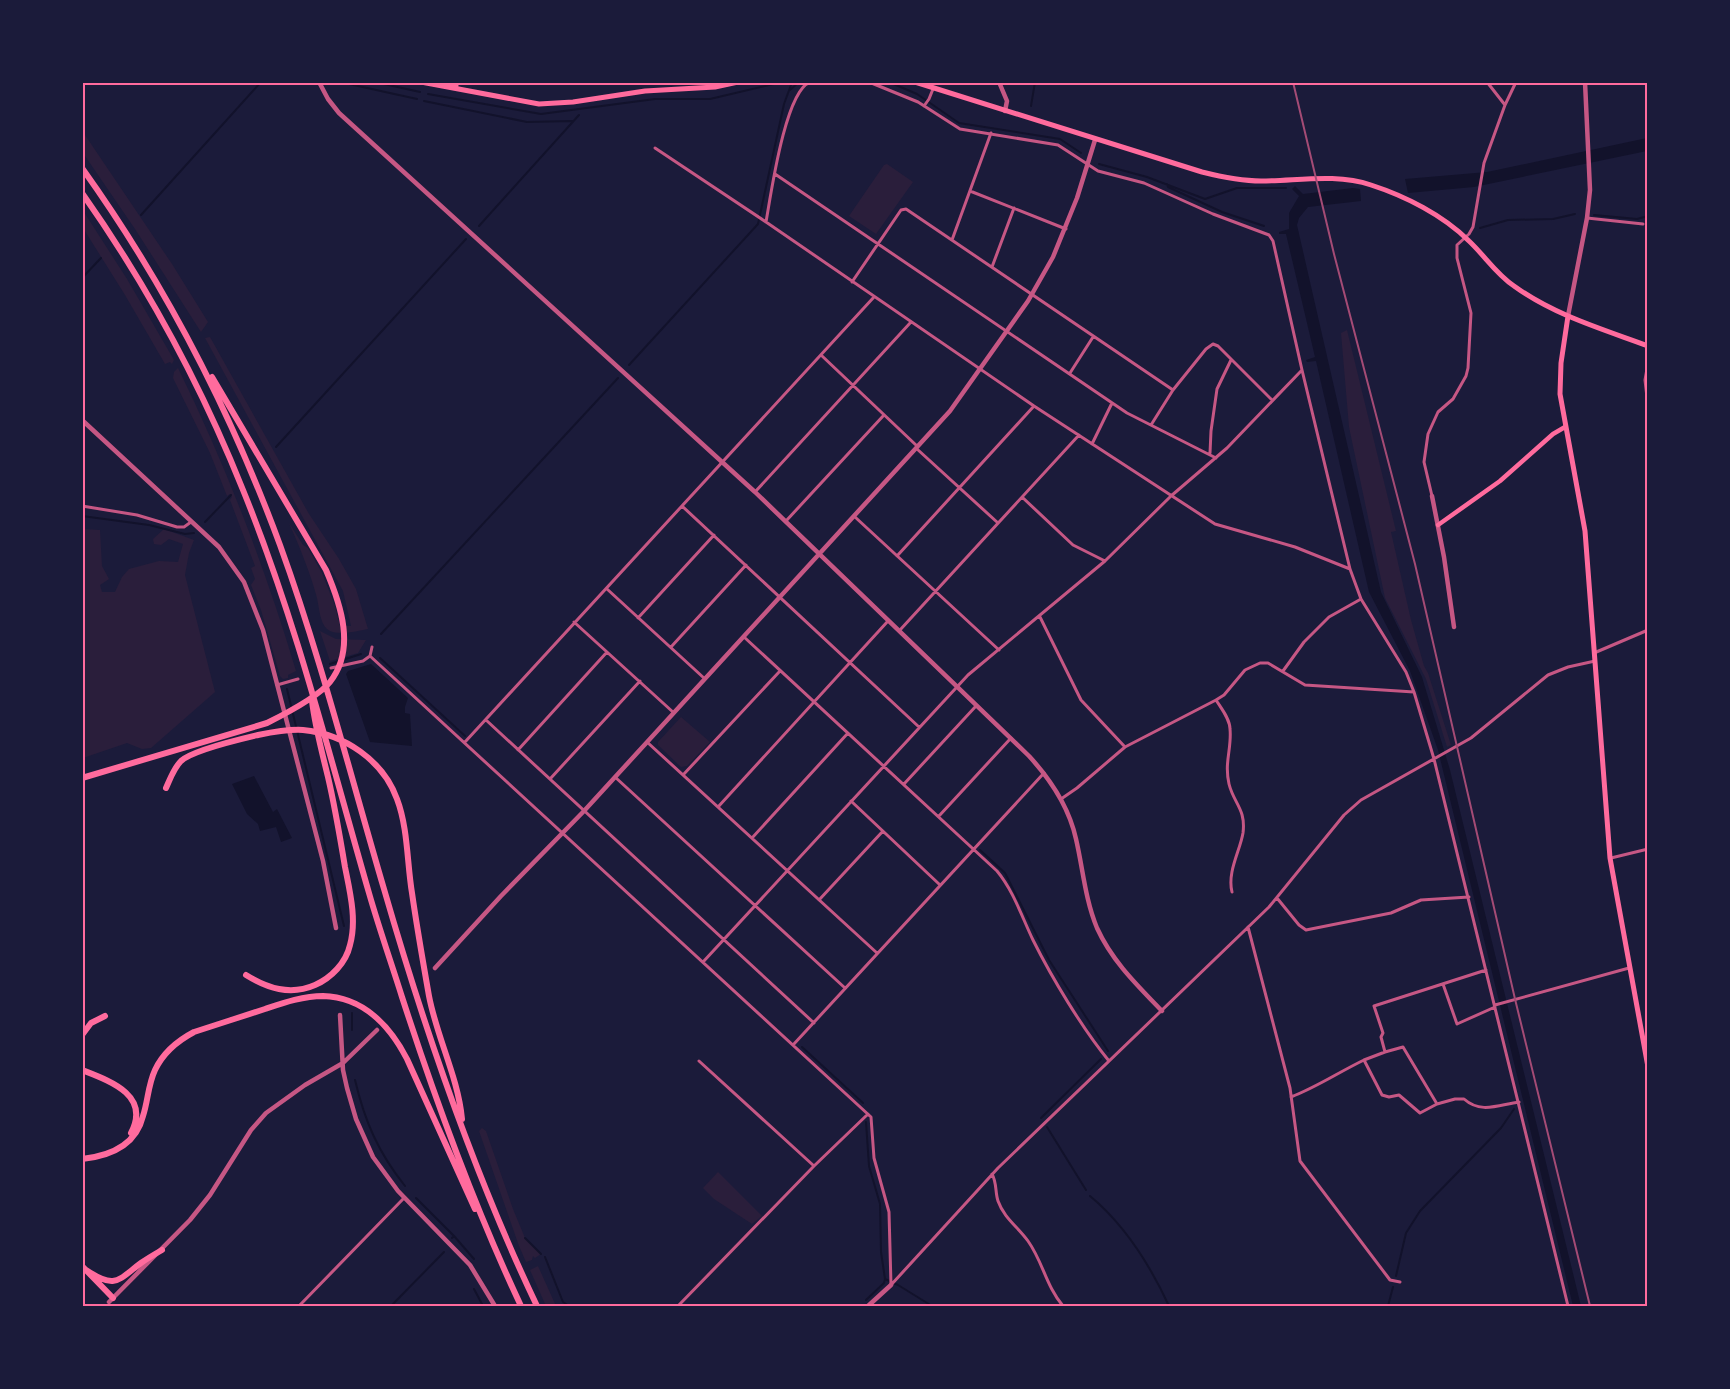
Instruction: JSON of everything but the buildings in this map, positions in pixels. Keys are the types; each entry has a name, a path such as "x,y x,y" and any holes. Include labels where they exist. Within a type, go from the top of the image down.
{"highway":[{"path":"82,168 142,258 326,570 344,624 343,651 329,683 288,713 255,728 82,778"},
{"path":"82,193 126,259 168,330 214,421 261,534 311,685 370,896 422,1057 443,1119 521,1306"},
{"path":"179,322 235,433 281,547 318,661 424,1020 463,1128 514,1257 537,1306"},
{"path":"246,975 278,990 306,989 335,972 350,945 352,919 348,881 336,813 314,724 311,685"},
{"path":"166,788 175,769 186,756 259,735 301,730 330,736 347,744 379,768 391,786 402,818 413,901 430,998 444,1053 456,1085 463,1128"},
{"path":"82,1159 105,1155 131,1139 140,1124 157,1065 183,1037 293,1000 323,996 336,998 348,1001 371,1013 396,1039 463,1186 487,1228"},
{"path":"82,1035 91,1023 105,1016"},
{"path":"82,1070 113,1082 122,1088 133,1102 134,1128 123,1146"},
{"path":"82,1076 84,1090 82,1100"},
{"path":"84,1268 99,1279 116,1281 130,1274 140,1263 162,1250"},
{"path":"84,1268 109,1302"}],"main road":[{"path":"421,82 527,103 553,104 645,92 715,87 738,82"},
{"path":"445,82 475,93"},
{"path":"915,82 1202,172 1234,179 1262,181 1342,179 1370,184 1436,215 1466,238 1511,284 1538,302 1647,346"},
{"path":"1568,316 1560,394 1585,531 1610,858 1647,1067"},
{"path":"1438,525 1500,481 1553,434 1565,428"}],"street":[{"path":"319,82 339,113 786,521 1011,737 1044,772 1061,799 1076,837 1084,887 1097,928 1120,966 1162,1011"},
{"path":"766,222 792,106 802,88 810,82"},
{"path":"869,82 925,104 956,128 1059,145 1098,171 1144,183 1212,214 1269,235 1273,241 1350,570 1361,599 1403,667 1414,692 1436,758 1568,1306"},
{"path":"999,82 1007,101 1005,111"},
{"path":"1487,82 1505,105"},
{"path":"1454,627 1438,525 1424,462 1428,434 1438,412 1453,399 1468,368 1471,313 1456,249 1457,244 1466,238 1473,227 1483,170 1505,105 1516,82"},
{"path":"1568,316 1587,218 1590,190 1585,82"},
{"path":"925,104 933,88"},
{"path":"952,240 991,133"},
{"path":"435,968 584,811 950,411 1032,295 1053,257 1066,229 1095,140"},
{"path":"655,148 980,370 1215,524 1295,547 1350,570"},
{"path":"775,174 879,242 1112,403 1216,458"},
{"path":"970,190 1066,229"},
{"path":"852,282 904,208 1173,390"},
{"path":"992,267 1014,208"},
{"path":"1587,218 1642,224"},
{"path":"465,742 874,297"},
{"path":"754,492 910,322"},
{"path":"1070,373 1094,337"},
{"path":"1151,425 1173,390 1211,345 1218,346 1272,400"},
{"path":"820,355 998,523"},
{"path":"1210,454 1217,390 1231,360"},
{"path":"1647,363 1645,380 1647,406"},
{"path":"703,962 957,686 1105,561 1171,496 1216,458 1302,370"},
{"path":"1092,444 1112,403"},
{"path":"897,556 1035,406"},
{"path":"786,521 884,415"},
{"path":"82,420 219,547 244,582 258,614 277,685 323,861 336,928"},
{"path":"900,630 1079,435"},
{"path":"1022,497 1073,544 1105,561"},
{"path":"82,506 137,514 177,527 188,526 192,521"},
{"path":"682,506 919,727"},
{"path":"855,517 999,650"},
{"path":"639,618 714,535"},
{"path":"671,647 746,565"},
{"path":"607,589 705,679"},
{"path":"1283,671 1304,642 1329,617 1361,599"},
{"path":"1040,616 1081,700 1125,747"},
{"path":"718,807 890,620"},
{"path":"574,622 674,713"},
{"path":"1594,653 1647,630"},
{"path":"744,637 974,848 1002,878 1046,963 1109,1061"},
{"path":"332,668 363,661 370,656 372,647"},
{"path":"518,750 607,652"},
{"path":"370,656 871,1117 874,1158 889,1212 891,1285"},
{"path":"868,1306 891,1285 992,1174 1277,898 1344,815 1361,800 1471,738 1548,675 1568,667 1594,661"},
{"path":"1061,799 1125,747 1224,695 1245,670 1252,666 1268,663 1305,685 1414,692"},
{"path":"683,775 780,670"},
{"path":"277,685 298,679"},
{"path":"550,779 640,681"},
{"path":"1216,700 1230,729 1228,775 1232,793 1242,810 1243,818 1243,832 1232,874 1232,891"},
{"path":"904,784 977,705"},
{"path":"486,720 814,1023"},
{"path":"752,838 848,733"},
{"path":"939,816 1011,737"},
{"path":"647,742 877,953"},
{"path":"793,1045 1044,772"},
{"path":"615,777 845,988"},
{"path":"851,801 940,885"},
{"path":"819,900 883,831"},
{"path":"1610,858 1647,849"},
{"path":"1277,898 1299,925 1306,930 1390,913 1420,900 1469,897"},
{"path":"1248,927 1291,1097 1299,1158 1390,1280 1400,1282"},
{"path":"1443,984 1457,1024 1496,1005 1630,967"},
{"path":"1385,1052 1381,1037 1383,1033 1374,1006 1486,970"},
{"path":"340,1015 343,1063 352,1106 365,1141 381,1171 404,1198 442,1234 470,1265 495,1306"},
{"path":"109,1302 162,1250 201,1206 251,1130 266,1113 305,1084 343,1063 377,1030"},
{"path":"1291,1097 1315,1088 1338,1072 1364,1060 1403,1047 1437,1104"},
{"path":"1364,1060 1382,1095 1389,1097 1399,1095 1420,1113 1437,1104 1455,1099 1464,1099 1473,1107 1480,1108 1519,1102"},
{"path":"699,1061 814,1166"},
{"path":"678,1306 814,1166 868,1114"},
{"path":"992,1174 998,1199 1004,1212 1029,1242 1048,1286 1063,1306"},
{"path":"299,1306 404,1198"}],"shaded area":[{"path":"83,132 172,264 208,322 201,332 83,153"},
{"path":"1647,138 1647,151 1474,187 1408,193 1405,179 1487,172"},
{"path":"887,164 913,182 876,234 849,216 884,165"},
{"path":"1295,186 1303,194 1360,189 1361,201 1308,207 1299,218 1297,225 1381,592 1422,677 1450,770 1581,1306 1573,1306 1438,750 1410,671 1369,592 1316,361 1307,362 1306,360 1315,357 1286,234 1279,234 1289,229 1289,213 1299,196 1292,189"},
{"path":"82,209 127,279 174,360 172,364 170,362 165,364 83,228"},
{"path":"1347,330 1396,531 1391,532 1411,620 1451,745 1447,747 1426,679 1385,598 1349,427 1341,333"},
{"path":"210,337 309,514 356,589 368,629 336,633 327,629 323,623 311,579 289,523 303,545 308,548 322,573 340,626 351,626 343,591 205,338"},
{"path":"178,368 212,442 258,555 296,671 288,675 288,678 283,679 280,676 261,610 251,585 255,579 251,568 255,566 230,500 232,497 230,494 227,496 210,453 173,378"},
{"path":"83,529 100,530 102,566 109,579 100,585 102,592 115,592 122,577 129,569 159,561 178,562 183,544 169,539 161,545 154,544 153,539 164,529 194,540 185,575 215,692 151,748 142,749 127,743 83,758 82,598 85,597 82,587"},
{"path":"320,631 336,639 366,640 358,653 330,661"},
{"path":"371,664 408,698 405,713 410,714 412,746 370,742 346,674 348,671"},
{"path":"681,717 710,742 687,766 681,767 658,745 658,742"},
{"path":"254,776 273,812 277,809 292,838 281,842 276,827 260,831 258,824 247,814 232,784"},
{"path":"482,1128 486,1131 525,1238 541,1254 535,1258 533,1256 532,1260 526,1262 519,1246 479,1131"},
{"path":"718,1172 762,1216 752,1224 714,1199 703,1188"},
{"path":"538,1266 556,1306 546,1306 530,1270"}],"waterway":[{"path":"141,215 261,82"},
{"path":"340,82 417,99"},
{"path":"375,82 420,92"},
{"path":"428,94 541,114 655,99 710,99 782,82"},
{"path":"790,90 799,82"},
{"path":"889,82 917,94 959,123 1060,139 1081,153"},
{"path":"1031,106 1035,82"},
{"path":"629,365 758,224 784,104 791,85"},
{"path":"424,101 527,122 572,121"},
{"path":"479,226 579,115"},
{"path":"1099,164 1147,177 1205,199 1237,188 1286,188"},
{"path":"1167,184 1168,187 1222,212 1264,226"},
{"path":"1480,228 1508,220 1553,219 1575,214"},
{"path":"1594,215 1637,219 1648,216"},
{"path":"276,447 466,239"},
{"path":"82,278 101,258"},
{"path":"381,634 618,378"},
{"path":"205,522 231,495"},
{"path":"82,516 149,525 185,534 194,533"},
{"path":"330,664 361,654"},
{"path":"380,658 465,736"},
{"path":"287,689 344,926"},
{"path":"980,850 1005,873 1049,960 1108,1051"},
{"path":"352,1013 352,1030"},
{"path":"802,1047 863,1103"},
{"path":"1041,1118 1101,1059"},
{"path":"355,1080 363,1110 380,1149 405,1186"},
{"path":"1396,1276 1406,1233 1420,1211 1501,1128 1514,1109"},
{"path":"866,1122 869,1166 880,1204 881,1252 885,1279 884,1283 866,1300"},
{"path":"1047,1127 1086,1190"},
{"path":"1090,1196 1103,1207 1125,1233 1154,1276 1169,1306"},
{"path":"416,1198 454,1236 452,1238"},
{"path":"454,1236 474,1259"},
{"path":"525,1238 541,1254"},
{"path":"391,1306 444,1252"},
{"path":"545,1257 563,1302 569,1306"},
{"path":"885,1279 932,1306"},
{"path":"1388,1306 1393,1287"},
{"path":"474,1289 483,1306"}],"railway":[{"path":"1293,82 1334,254 1415,564 1515,999 1590,1306"}]}
